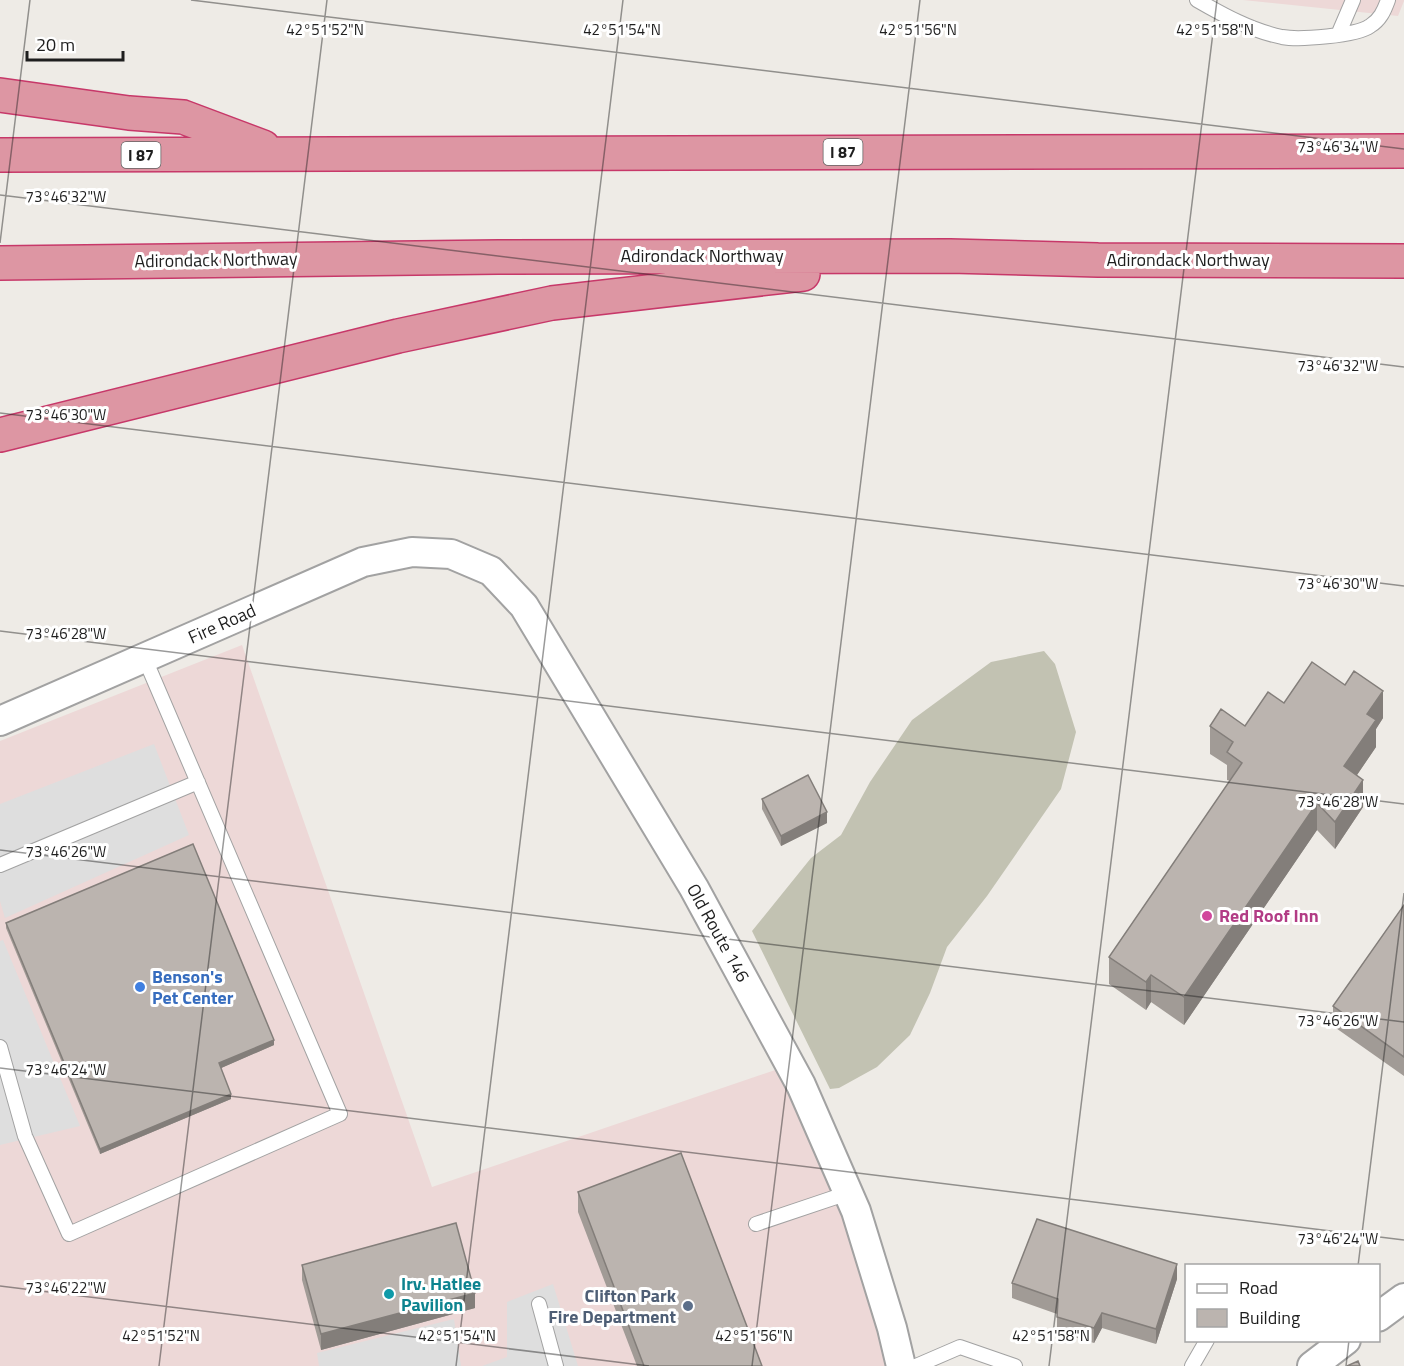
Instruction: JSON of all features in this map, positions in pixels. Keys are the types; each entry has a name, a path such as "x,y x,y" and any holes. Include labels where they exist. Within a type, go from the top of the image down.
{"highway":[{"path":"0,95 129,113 183,117 282,154"},
{"name":"I 87","path":"0,155 1404,151"},
{"path":"0,435 398,336 552,303 950,256"},
{"name":"Adirondack Northway","path":"0,263 498,257 950,256 1098,260 1404,261"}],"street":[{"name":"Fire Road","path":"0,721 363,562 412,552 451,554"},
{"name":"Old Route 146","path":"451,554 491,571 524,606 694,888 801,1085 848,1193 892,1328 901,1366"},
{"path":"1380,1316 1404,1298"},
{"path":"1312,1366 1345,1342"}],"lane":[{"path":"1197,0 1231,20 1284,37 1338,35 1369,28 1383,13 1388,0"},
{"path":"1338,35 1353,0"},
{"path":"0,1047 25,1136 69,1234 340,1114 145,659"},
{"path":"0,865 198,782"},
{"path":"756,1224 848,1193"},
{"path":"539,1305 556,1366"},
{"path":"1192,1366 1206,1342"},
{"path":"916,1366 960,1347 1015,1366"}],"shaded area":[{"path":"1243,0 1404,0 1404,1 1398,16"},
{"path":"242,645 432,1187 790,1065 899,1366 0,1366 0,741"},
{"path":"1044,651 1055,664 1076,732 1061,789 987,896 947,947 930,993 910,1035 877,1067 839,1088 830,1089 752,931 811,858 841,835 870,782 912,720 991,662"},
{"path":"154,744 189,835 5,918 0,901 0,804"},
{"path":"3,940 80,1126 0,1145 0,941"},
{"path":"553,1284 578,1366 482,1366 507,1357 507,1302"},
{"path":"454,1319 461,1366 319,1366 317,1353"}],"building":[{"name":"Red Roof Inn","path":"1312,662 1345,685 1354,671 1383,691 1367,714 1376,720 1344,766 1363,780 1335,822 1317,803 1184,997 1151,975 1146,982 1109,957 1242,763 1227,752 1233,742 1210,726 1221,709 1245,726 1268,692 1284,703"},
{"path":"808,775 827,812 781,836 762,799"},
{"name":"Benson's Pet Center","path":"193,844 274,1040 219,1063 231,1094 100,1149 6,923"},
{"path":"1404,905 1404,1057 1333,1006"},
{"path":"681,1153 762,1366 644,1366 578,1192"},
{"path":"1037,1219 1177,1264 1156,1329 1102,1313 1094,1328 1057,1317 1058,1299 1012,1283"},
{"name":"Irv. Hatlee Pavilion","path":"456,1223 475,1293 321,1334 302,1265"},
{"path":"1358,1361 1360,1366 1347,1366"}],"place":[{"name":"Red Roof Inn","path":"1207,916"},
{"name":"Benson's Pet Center","path":"140,987"},
{"name":"Irv. Hatlee Pavilion","path":"389,1294"},
{"name":"Clifton Park Fire Department","path":"688,1306"}]}
